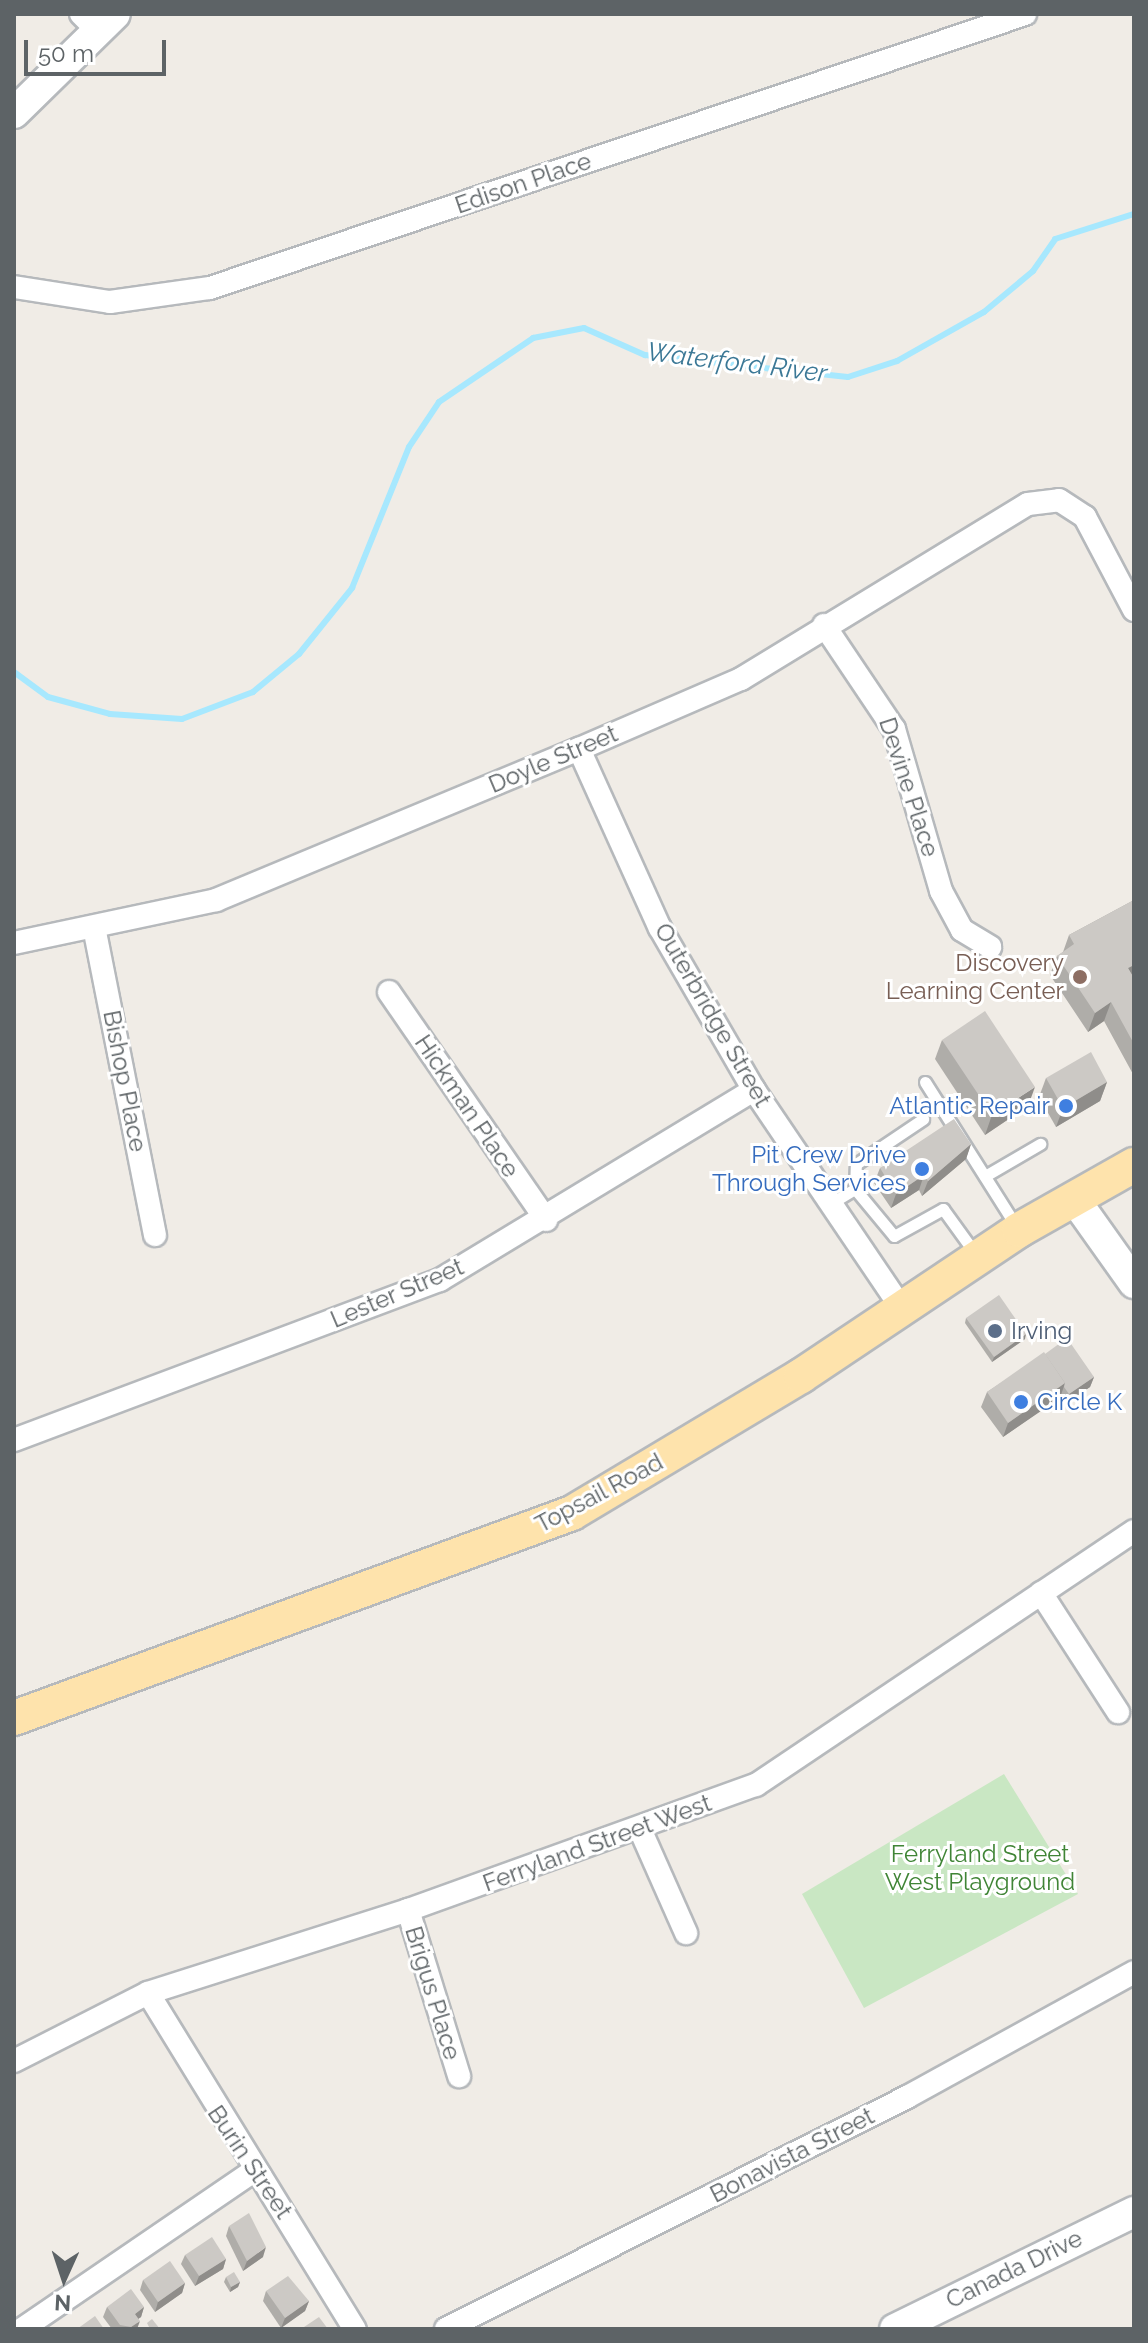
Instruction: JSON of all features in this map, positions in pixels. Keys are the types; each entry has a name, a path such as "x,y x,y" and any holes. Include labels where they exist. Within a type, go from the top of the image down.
{"main road":[{"name":"Topsail Road","path":"14,1718 572,1513 1019,1230 1134,1165"}],"street":[{"name":"Edison Place","path":"14,287 110,302 210,288 1025,14"},
{"path":"14,113 98,19"},
{"name":"Doyle Street","path":"14,943 216,900 579,749 741,679 998,518 1059,500 1085,517 1134,610"},
{"name":"Devine Place","path":"824,625 894,729 941,891 962,930 990,947"},
{"name":"Outerbridge Street","path":"579,749 660,928 754,1090 833,1202 901,1307"},
{"name":"Bishop Place","path":"94,927 155,1235"},
{"name":"Hickman Place","path":"389,992 546,1220"},
{"name":"Lester Street","path":"14,1440 440,1280 546,1220 754,1090"},
{"path":"1075,1200 1134,1283"},
{"name":"Ferryland Street West","path":"14,2061 148,1993 408,1910 756,1785 1134,1531"},
{"path":"1041,1593 1118,1712"},
{"path":"640,1829 686,1933"},
{"name":"Brigus Place","path":"408,1910 459,2076"},
{"name":"Bonavista Street","path":"446,2329 907,2097 1134,1972"},
{"name":"Burin Street","path":"148,1993 254,2171 355,2329"},
{"path":"22,2329 254,2171"},
{"name":"Canada Drive","path":"895,2329 1134,2212"}],"lane":[{"path":"925,1082 1019,1230"},
{"path":"923,1119 856,1164 855,1189 894,1236 943,1209 977,1257"},
{"path":"985,1176 1040,1144"},
{"path":"833,1202 855,1189"}],"green space":[{"name":"Ferryland Street West Playground","path":"1004,1774 1078,1894 864,2008 802,1894"}],"building":[{"path":"1134,900 1134,965 1128,968 1134,978 1134,1044 1111,1002 1095,1013 1057,956 1074,944 1069,935"},
{"path":"985,1011 1035,1087 992,1115 942,1040"},
{"path":"1091,1052 1107,1082 1063,1108 1046,1078"},
{"name":"Pit Crew Drive Through Services","path":"954,1119 971,1144 928,1181 924,1175 896,1194 880,1168"},
{"name":"Irving","path":"999,1295 1026,1334 994,1357 966,1318"},
{"path":"1067,1338 1094,1377 1069,1394 1045,1354"},
{"name":"Circle K","path":"1044,1352 1065,1383 1008,1423 987,1392"},
{"path":"249,2213 266,2247 247,2261 229,2226"},
{"path":"212,2237 226,2259 199,2276 185,2255"},
{"path":"170,2261 185,2283 158,2302 143,2280"},
{"path":"234,2272 240,2282 231,2287 226,2277"},
{"path":"288,2276 309,2301 285,2318 266,2291"},
{"path":"131,2289 144,2307 135,2314 140,2321 131,2327 120,2325 107,2307"},
{"path":"95,2316 104,2329 77,2329"},
{"path":"319,2317 328,2329 301,2329"},
{"path":"152,2319 160,2329 150,2329 147,2323"}],"waterway":[{"name":"Waterford River","path":"14,672 48,697 110,714 182,719 253,692 299,654 352,588 409,447 439,402 533,338 584,328 645,355 848,377 897,361 984,312 1033,271 1055,239 1134,214"}],"place":[{"name":"Discovery Learning Center","path":"1080,977"},
{"name":"Atlantic Repair","path":"1066,1106"},
{"name":"Pit Crew Drive Through Services","path":"922,1169"},
{"name":"Irving","path":"995,1331"},
{"name":"Circle K","path":"1021,1402"}]}
